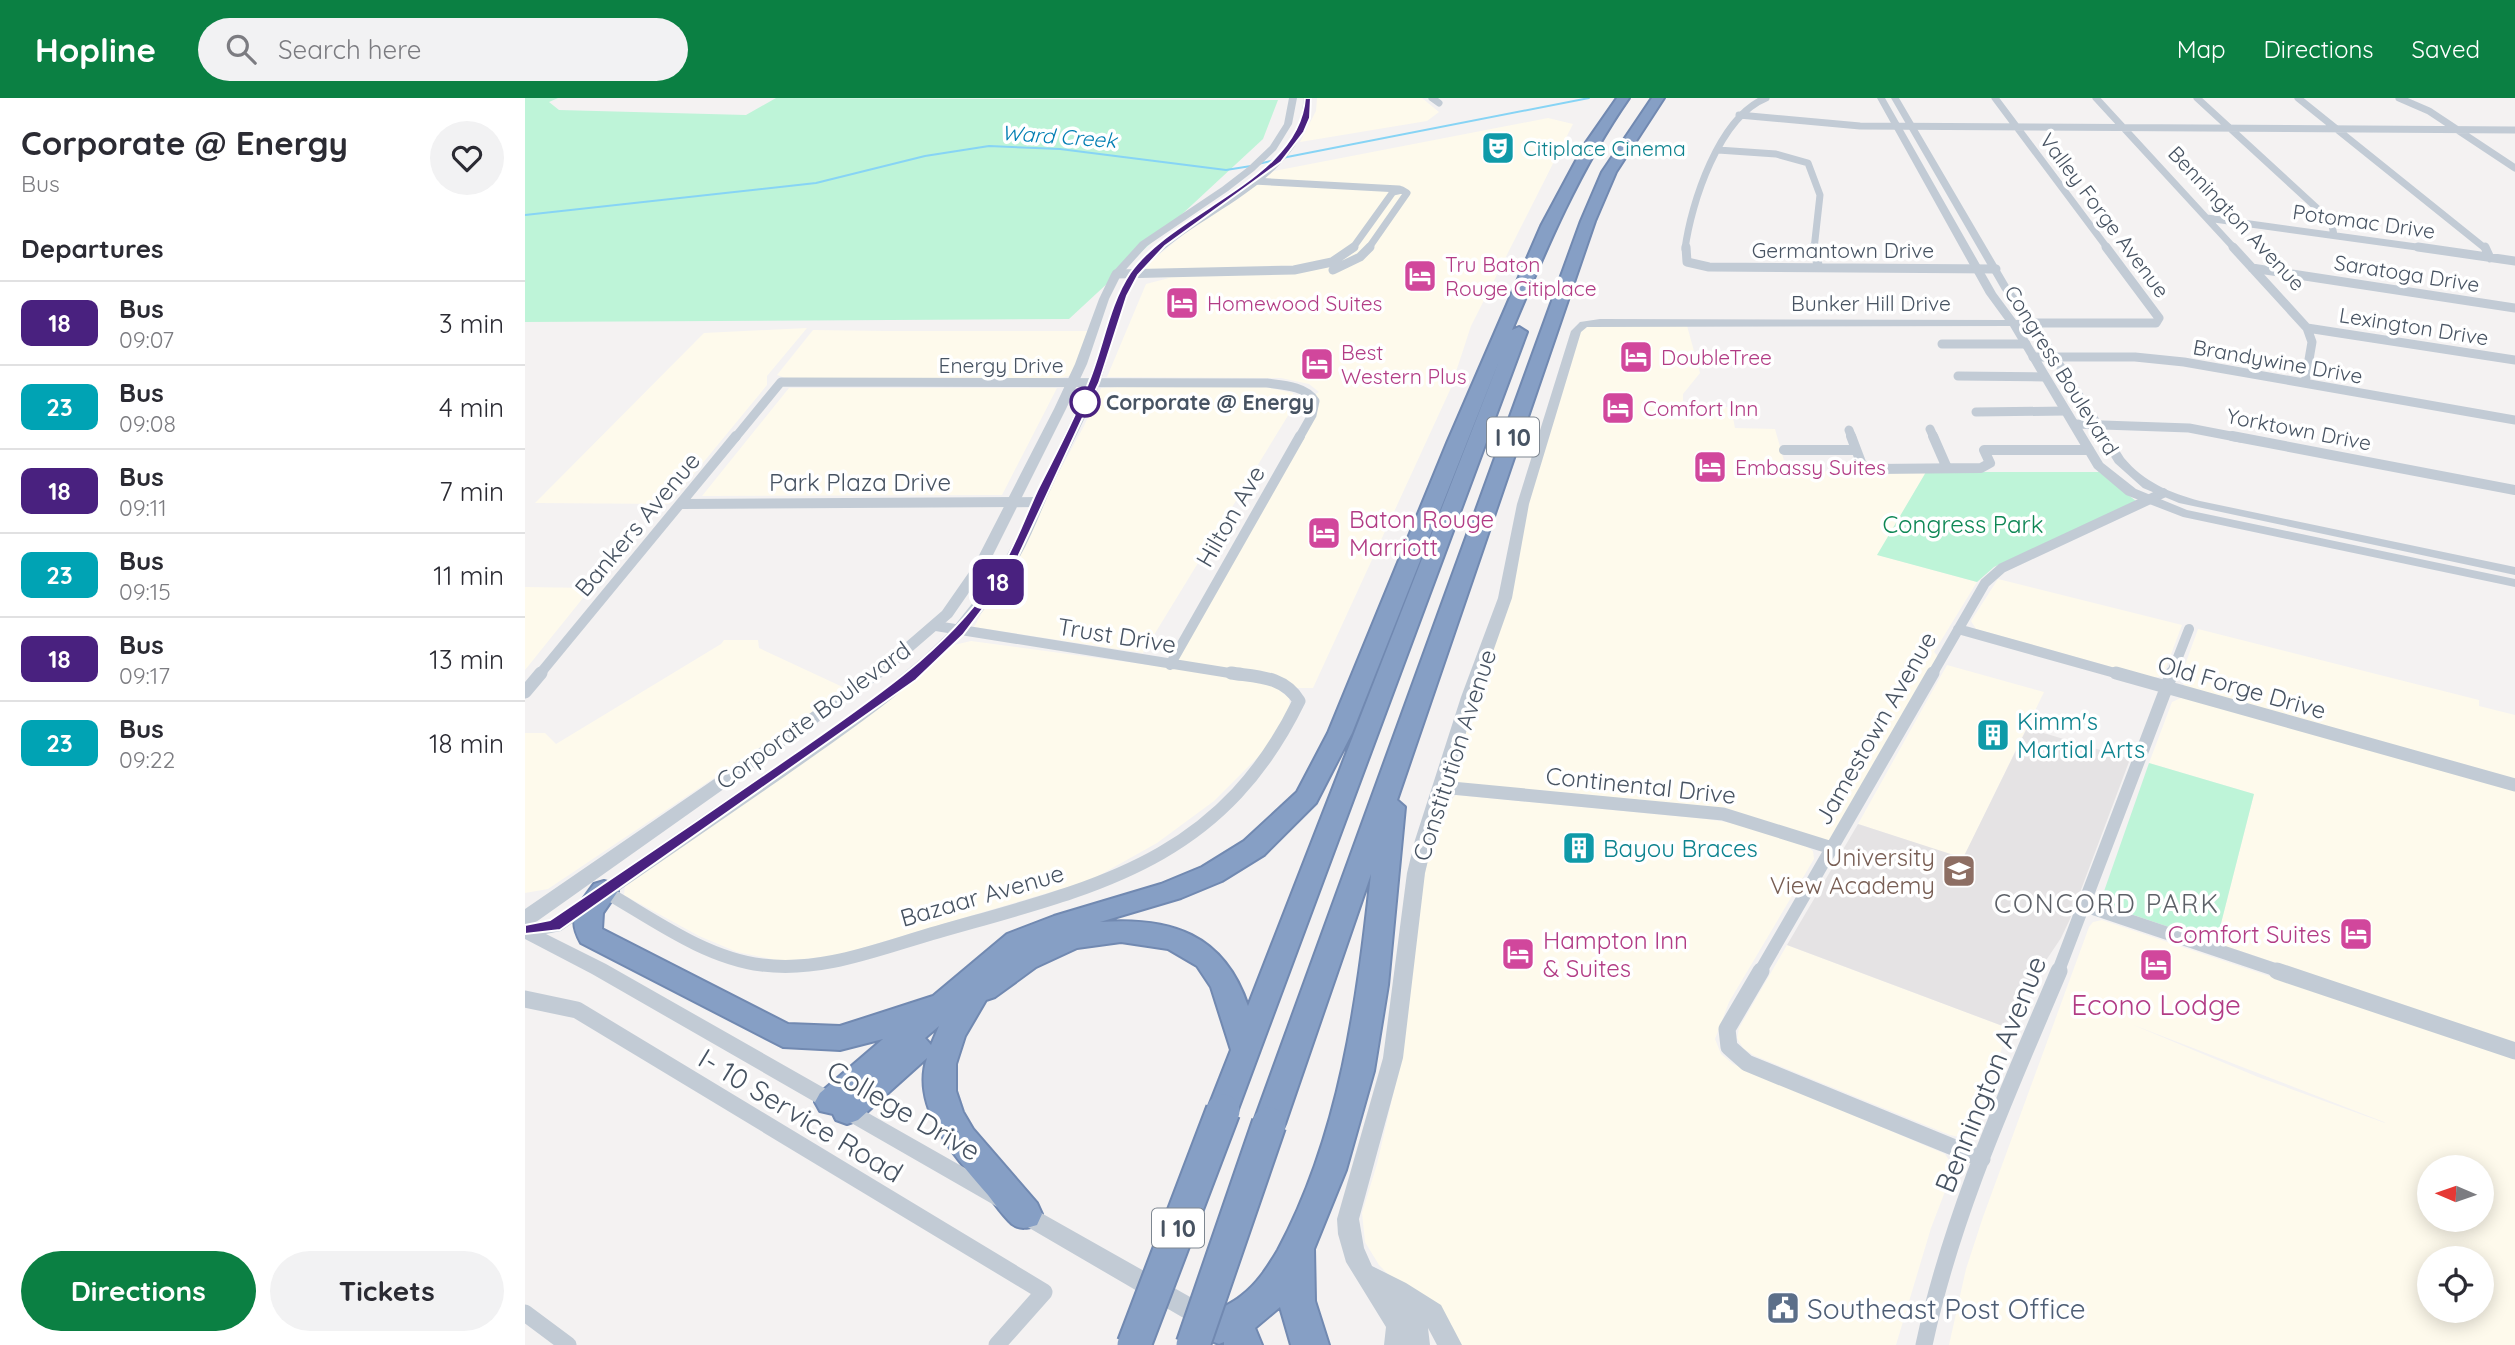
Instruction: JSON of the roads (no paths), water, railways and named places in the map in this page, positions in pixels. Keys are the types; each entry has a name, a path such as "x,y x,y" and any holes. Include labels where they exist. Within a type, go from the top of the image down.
{"highway":[{"name":"I 10","path":"1134,1345 1568,210 1630,105 1658,98"},
{"name":"I 10","path":"1229,1340 1269,1125 1588,221 1609,172 1630,105"},
{"path":"839,1106 959,1000 1004,950 1031,934 1171,891 1232,862 1273,832 1307,797 1340,733 1522,284 1561,198 1591,144 1630,105"},
{"path":"1229,1340 1245,1316 1270,1292 1284,1272 1339,1139 1364,1045 1397,764"},
{"path":"604,891 587,917 587,930 591,936 783,1035 821,1039 868,1032 959,1000 1017,963 1061,941 1107,932 1154,934 1195,949 1216,968 1228,992 1246,1049"},
{"path":"959,1000 938,1071 941,1103 961,1137 1025,1214"},
{"path":"1304,1229 1294,1281 1295,1303 1310,1345"}],"street":[{"name":"Corporate Boulevard","path":"1293,98 1289,122 1271,151 1140,246 1116,274 1103,295 1090,342 1073,383 1013,502 964,592 936,626 807,724 531,914 525,929 554,926 712,819 842,729 911,677 959,632 1006,570 1094,383 1123,296 1134,274 1162,244 1256,178 1292,146 1307,118 1308,98"},
{"path":"1432,98 1439,103"},
{"path":"1691,264 1684,258 1686,238 1718,150 1739,115 1766,98"},
{"name":"Congress Boulevard","path":"1881,98 1976,269 2013,323 2089,450 2112,479 2148,501 2200,517 2515,583"},
{"name":"Congress Boulevard","path":"1895,98 2007,290 2033,323 2124,467 2163,493 2209,507 2515,571"},
{"name":"Valley Forge Avenue","path":"1995,98 2158,321"},
{"name":"Bennington Avenue","path":"2096,98 2307,328 2312,342 2305,383"},
{"path":"2197,98 2331,221 2334,235"},
{"path":"2298,98 2486,248 2490,258"},
{"path":"2399,98 2429,111 2515,168"},
{"path":"1739,115 1843,125 2515,130"},
{"path":"1718,150 1776,154 1808,163 1820,195 1813,247 1819,268"},
{"path":"1919,167 1936,167"},
{"path":"1116,274 1149,277 1314,271 1352,264 1368,253 1407,193 1402,190 1256,178"},
{"path":"1314,271 1353,251 1393,192 1402,190"},
{"path":"1946,215 1963,215"},
{"name":"Potomac Drive","path":"2207,218 2515,261"},
{"path":"1374,219 1389,220"},
{"path":"1353,251 1368,253"},
{"name":"Germantown Drive","path":"1691,264 1996,269"},
{"name":"Saratoga Drive","path":"2252,268 2515,308"},
{"name":"Bunker Hill Drive","path":"1584,324 2158,321"},
{"name":"Constitution Avenue","path":"1395,1345 1398,1325 1350,1247 1348,1219 1393,1058 1416,873 1469,697 1504,604 1523,503 1576,331 1584,324"},
{"name":"Lexington Drive","path":"2307,328 2515,360"},
{"path":"1942,344 2026,344"},
{"name":"Brandywine Drive","path":"2033,357 2170,360 2515,420"},
{"path":"1958,376 2045,376"},
{"name":"Energy Drive","path":"781,382 1267,383 1303,390"},
{"name":"Bankers Avenue","path":"525,692 781,382"},
{"name":"Hilton Ave","path":"1170,664 1312,415 1315,401 1303,390"},
{"path":"1976,412 2066,411"},
{"name":"Yorktown Drive","path":"2074,424 2189,428 2515,490"},
{"path":"1930,429 1947,468"},
{"path":"1849,430 1862,465 1870,468 1985,468 1990,464 1984,450 2089,450"},
{"path":"1045,439 1054,449 1063,450"},
{"path":"1784,450 1856,450"},
{"name":"Jamestown Avenue","path":"1982,1159 1747,1063 1728,1047 1726,1035 1729,1024 1982,588 1998,572 2163,493"},
{"name":"Park Plaza Drive","path":"682,504 1039,502"},
{"path":"964,592 966,605 978,610"},
{"name":"Trust Drive","path":"936,626 959,632 1276,680 1291,688"},
{"name":"Old Forge Drive","path":"1958,629 2515,785"},
{"name":"Bennington Avenue","path":"1924,1345 1940,1280 1982,1159 2086,906 2189,629"},
{"path":"842,729 833,724 833,719 863,684"},
{"name":"Bazaar Avenue","path":"604,891 727,957 759,965 808,968 856,957 1079,891 1133,869 1166,849 1240,793 1277,745 1299,701 1291,688"},
{"path":"803,756 813,731 807,724"},
{"name":"Continental Drive","path":"1441,787 1723,814 1832,848"},
{"path":"698,800 712,819"},
{"path":"2086,906 2515,1051"},
{"name":"College Drive","path":"525,929 1025,1214 1229,1340"},
{"name":"I- 10 Service Road","path":"525,999 577,1010 1044,1292 997,1345"},
{"path":"1366,1274 1388,1284 1433,1313 1450,1345"},
{"path":"1388,1284 1412,1314 1419,1333 1419,1345"},
{"path":"525,1313 568,1345"}],"waterway":[{"name":"Ward Creek","path":"1282,158 1589,98"},
{"name":"Ward Creek","path":"525,215 816,183 925,156 989,146 1060,149 1226,170 1251,166"},
{"name":"Ward Creek","path":"1258,164 1275,160"}],"place":[{"name":"Citiplace Cinema","path":"1498,148"},
{"name":"Tru Baton Rouge Citiplace","path":"1420,276"},
{"name":"Homewood Suites","path":"1182,303"},
{"name":"DoubleTree","path":"1636,357"},
{"name":"Best Western Plus","path":"1317,364"},
{"name":"Corporate @ Energy","path":"1085,402"},
{"name":"Comfort Inn","path":"1618,408"},
{"name":"Embassy Suites","path":"1710,467"},
{"name":"Baton Rouge Marriott","path":"1324,533"},
{"name":"Kimm's Martial Arts","path":"1993,735"},
{"name":"Bayou Braces","path":"1579,848"},
{"name":"University View Academy","path":"1959,871"},
{"name":"Comfort Suites","path":"2356,934"},
{"name":"Hampton Inn & Suites","path":"1518,954"},
{"name":"Econo Lodge","path":"2156,965"},
{"name":"Southeast Post Office","path":"1783,1308"}],"district":[{"name":"CONCORD PARK","path":"2107,903"}],"park label":[{"name":"Congress Park","path":"1963,524"}]}
